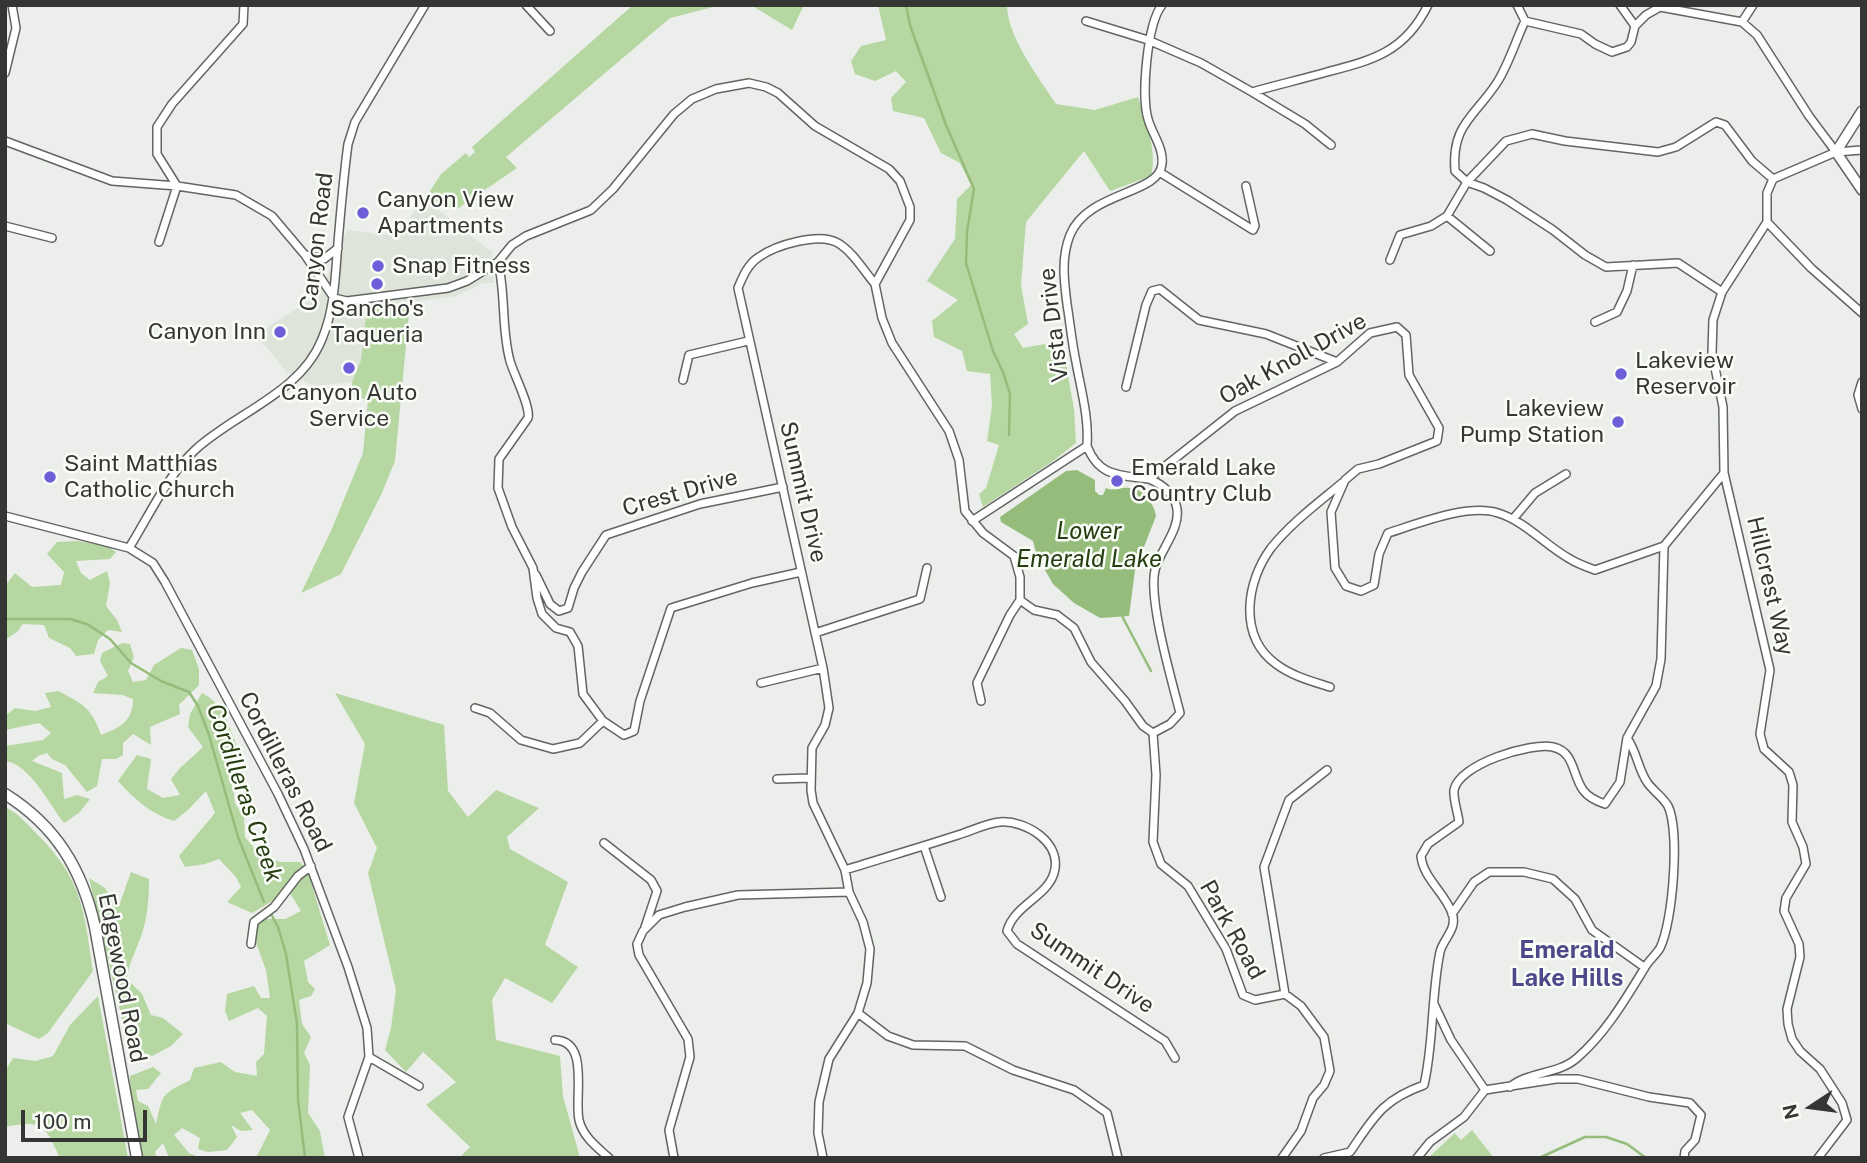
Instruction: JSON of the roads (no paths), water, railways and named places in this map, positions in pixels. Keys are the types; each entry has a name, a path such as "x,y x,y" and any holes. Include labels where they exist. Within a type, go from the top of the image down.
{"main road":[{"name":"Edgewood Road","path":"5,794 35,816 61,845 86,892 95,927 136,1158"}],"street":[{"path":"5,73 16,28 12,5"},
{"path":"159,242 177,186 157,154 157,127 172,104 243,23 244,5"},
{"name":"Canyon Road","path":"129,548 177,472 195,450 287,384 307,366 323,339 334,298 348,144 355,122 425,5"},
{"path":"526,5 550,31"},
{"path":"1162,5 1155,15 1148,40 1147,117 1163,161 1161,173 1253,230 1255,226 1246,186"},
{"path":"1252,92 1371,61 1402,41 1423,16 1428,5"},
{"path":"1517,5 1525,21"},
{"path":"1620,5 1635,26"},
{"path":"1742,22 1753,5"},
{"path":"1525,21 1581,34 1612,52 1627,47 1635,26 1646,15 1660,7 1742,22 1757,35 1809,116 1862,190"},
{"path":"1086,21 1148,40 1201,64 1304,124 1331,145"},
{"path":"1525,21 1498,81 1464,123 1453,151 1455,171 1467,182 1507,200 1606,267 1678,264 1722,292"},
{"path":"5,141 112,181 177,186 236,195 272,216 305,255 334,298 356,300 448,288 467,281 498,262 512,245 526,236 591,210 613,189 674,114 692,99 716,89 749,83 778,93 815,126 889,169 900,181 910,207 909,220 875,284 882,318 892,343 949,431 959,460 963,507 983,533 1014,556 1020,577 1020,600 977,683 981,701"},
{"path":"1836,152 1862,111"},
{"path":"1390,261 1400,235 1431,226 1447,216 1467,182 1506,141 1532,134 1565,141 1658,152 1676,147 1716,122 1726,125 1752,161 1773,178"},
{"path":"1345,480 1331,512 1335,568 1346,586 1361,591 1374,585 1379,554 1388,533 1437,518 1473,511 1496,512 1513,519 1570,559 1595,570 1664,546 1724,473 1723,407 1711,337 1713,320 1722,292 1767,222 1767,193 1773,178 1836,152 1862,150"},
{"name":"Vista Drive","path":"1087,446 1088,428 1064,277 1067,246 1082,215 1116,195 1147,185 1161,173"},
{"path":"1447,216 1490,251"},
{"path":"1767,222 1811,268 1862,313"},
{"path":"5,226 52,238"},
{"name":"Summit Drive","path":"823,1158 818,1133 819,1102 829,1059 859,1013 867,983 870,949 863,922 849,891 845,870 813,803 810,778 813,748 828,713 823,668 738,288 745,271 758,257 782,246 822,238 837,243 852,256 875,284"},
{"path":"305,255 324,259 338,248"},
{"path":"498,262 503,284 505,336 509,358 530,412 499,459 498,488 512,527 533,568 542,614 556,628 570,632 578,646 583,694 603,721 624,735 634,731 640,701 671,608 752,583 801,572"},
{"path":"1595,323 1617,312 1627,291 1633,265"},
{"path":"1126,387 1146,304 1152,291 1160,289 1199,320 1266,334 1337,362"},
{"name":"Oak Knoll Drive","path":"1149,479 1235,411 1337,362 1370,333 1398,327 1406,335 1409,375 1439,428 1437,441 1379,464 1358,469 1345,480"},
{"path":"683,380 689,355 748,341"},
{"path":"1862,382 1858,395 1862,409"},
{"path":"972,522 1087,446 1092,459 1106,471 1149,479 1164,487 1175,501 1178,510 1177,521 1155,571 1156,607 1180,713 1170,724 1153,733 1143,726 1091,662 1074,628 1057,615 1034,610 1020,600"},
{"name":"Hillcrest Way","path":"1724,473 1770,670 1760,734 1764,749 1789,772 1793,785 1792,822 1803,847 1806,864 1786,898 1784,911 1799,944 1800,957 1787,1009 1788,1024 1800,1051 1820,1069 1842,1103 1847,1120 1818,1158"},
{"path":"1513,519 1535,493 1566,474"},
{"path":"1330,687 1298,677 1275,664 1256,638 1248,606 1264,558 1273,546 1284,533 1345,480"},
{"name":"Crest Drive","path":"533,568 550,604 559,611 568,608 582,572 606,535 700,504 783,487"},
{"name":"Cordilleras Road","path":"5,516 129,548 153,563 165,582 278,794 311,866 348,967 367,1028 369,1057 348,1117 359,1158"},
{"path":"1452,914 1425,868 1421,856 1428,844 1459,822 1454,790 1462,775 1481,763 1534,747 1555,747 1571,759 1582,789 1592,799 1605,804 1620,782 1627,738 1656,686 1661,659 1664,546"},
{"path":"815,633 920,598 927,568"},
{"path":"761,683 823,668"},
{"path":"475,708 490,713 521,740 553,749 580,743 603,721"},
{"name":"Park Road","path":"1153,733 1156,775 1153,842 1161,864 1188,886 1226,949 1243,995 1255,1000 1286,994 1265,867 1289,800 1327,770"},
{"path":"1510,1087 1519,1080 1567,1067 1579,1057 1604,1030 1660,947 1669,915 1676,840 1667,805 1645,780 1636,751 1627,738"},
{"path":"776,779 810,778"},
{"name":"Summit Drive","path":"845,870 1000,822 1027,828 1044,837 1054,855 1054,873 1046,886 1010,919 1007,931 1017,944 1165,1041 1175,1058"},
{"path":"604,843 651,880 657,891 638,944 639,955 688,1039 690,1056 669,1130 674,1158"},
{"path":"924,846 940,897"},
{"path":"251,944 254,922 274,906 298,876 311,866"},
{"path":"1324,1158 1350,1152 1377,1112 1400,1094 1424,1085 1430,1062 1432,1000 1441,948 1450,936 1452,914 1474,882 1489,872 1524,872 1553,879 1575,899 1592,929 1644,967"},
{"path":"643,931 659,915 738,895 849,891"},
{"path":"1282,1158 1301,1132 1313,1098 1324,1086 1330,1071 1324,1037 1301,1006 1286,994"},
{"path":"1432,1000 1451,1040 1485,1090"},
{"path":"859,1013 888,1036 913,1045 965,1046 1013,1070 1074,1090 1107,1112 1118,1158"},
{"path":"555,1040 569,1043 577,1054 579,1120 588,1139 609,1158"},
{"path":"369,1057 419,1086"},
{"path":"1417,1158 1430,1142 1464,1117 1485,1090 1556,1079 1578,1079 1649,1097 1690,1103 1701,1115 1695,1140 1685,1152 1684,1158"}],"water":[{"name":"Lower Emerald Lake","path":"1077,470 1095,480 1095,491 1099,495 1103,495 1106,488 1134,489 1147,497 1155,511 1156,516 1135,570 1129,616 1100,618 1074,603 1053,584 1037,556 1033,541 1001,522 1000,517 1066,471"}],"waterway":[{"path":"906,5 910,25 946,125 974,189 967,232 966,263 993,351 1010,394 1009,435"},
{"path":"1122,616 1151,671"},
{"name":"Cordilleras Creek","path":"5,619 70,619 87,624 110,639 131,663 161,681 189,692 198,706 209,735 238,837 264,902"},
{"name":"Cordilleras Creek","path":"271,914 286,954 297,1024 298,1099 305,1158"},
{"path":"1539,1158 1585,1137 1606,1137 1627,1144 1646,1158"}],"place":[{"name":"Canyon View Apartments","path":"363,213"},
{"name":"Snap Fitness","path":"378,266"},
{"name":"Sancho's Taqueria","path":"377,284"},
{"name":"Canyon Inn","path":"280,332"},
{"name":"Canyon Auto Service","path":"349,368"},
{"name":"Lakeview Reservoir","path":"1621,374"},
{"name":"Lakeview Pump Station","path":"1618,422"},
{"name":"Saint Matthias Catholic Church","path":"50,477"},
{"name":"Emerald Lake Country Club","path":"1117,481"}],"district":[{"name":"Emerald Lake Hills","path":"1567,965"}]}
